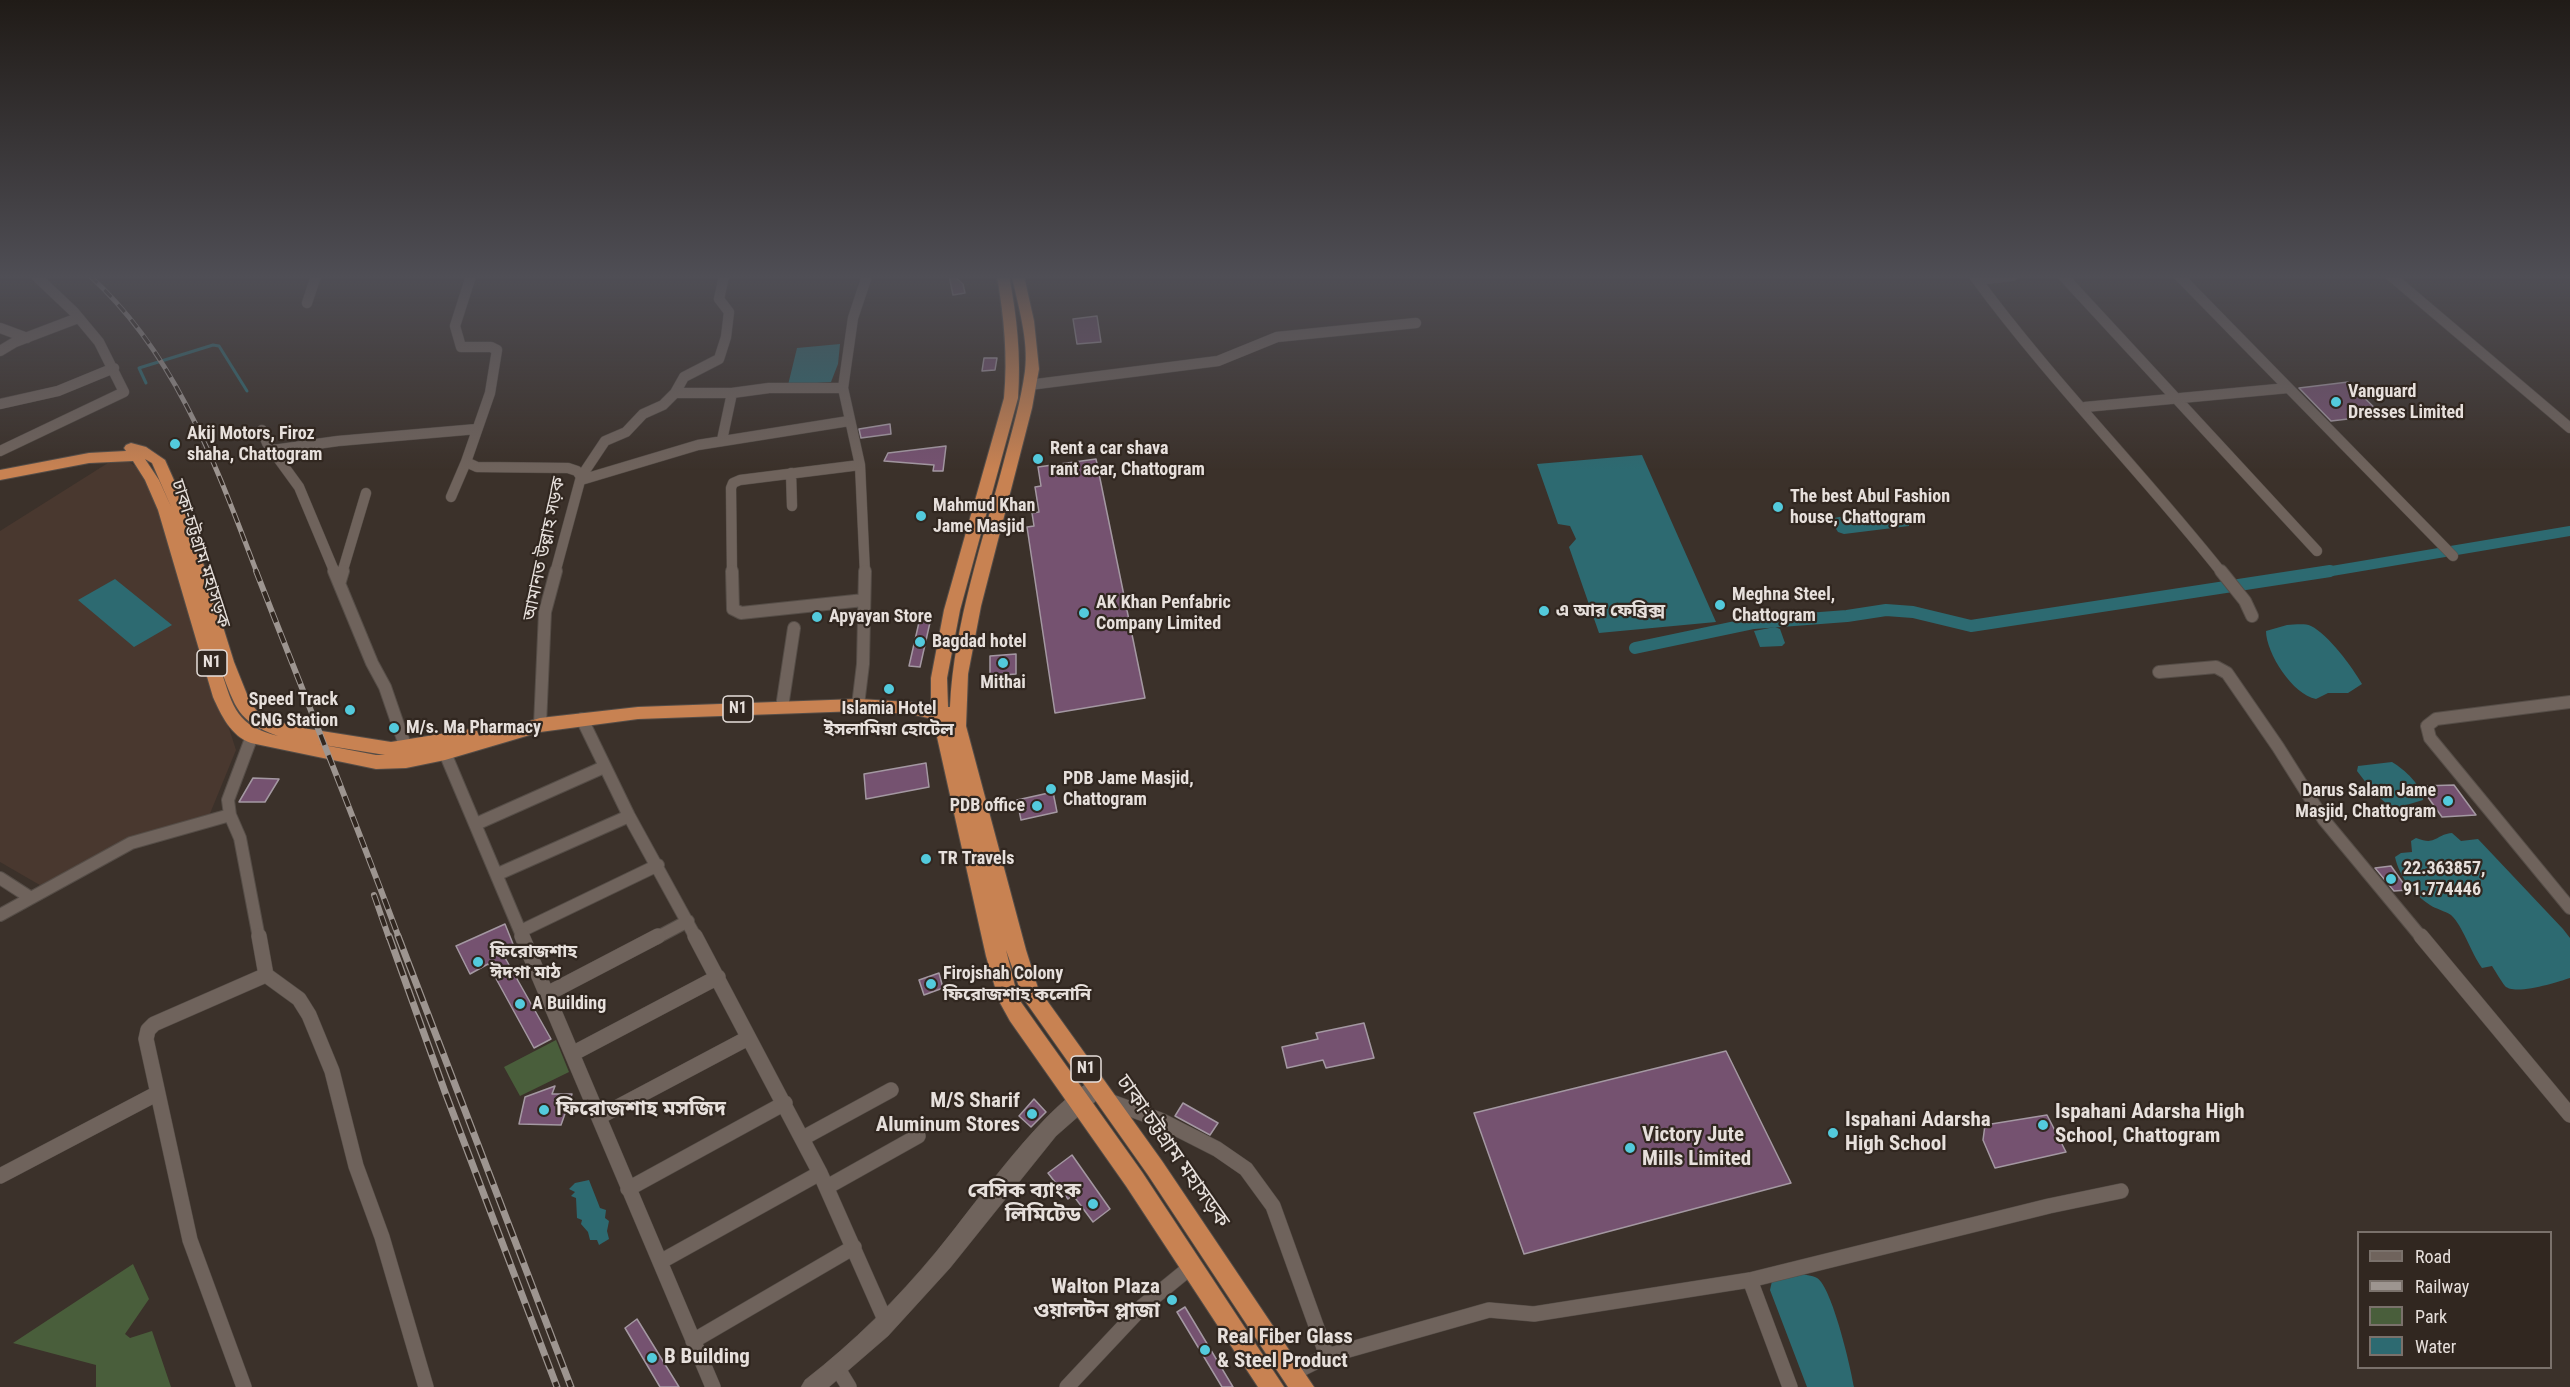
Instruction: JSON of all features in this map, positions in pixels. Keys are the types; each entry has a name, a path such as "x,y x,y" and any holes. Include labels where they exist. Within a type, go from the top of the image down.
{"highway":[{"path":"949,714 939,678 952,610 1011,398 1014,365 1012,341"},
{"path":"949,714 960,674 973,606 1025,408 1032,369 1030,341"},
{"name":"ঢাকা-চট্টগ্রাম মহাসড়ক","path":"0,468 121,447 141,450 158,460 178,505 226,662 243,705 251,716 258,720 289,733 391,749 496,732 519,731"},
{"name":"ঢাকা-চট্টগ্রাম মহাসড়ক","path":"0,475 117,455 137,457 142,462 165,510 221,697 231,718 250,736 376,762 406,762 540,725 638,713 858,705 910,708 949,714 958,726 1004,905 1030,992 1103,1094 1297,1380"},
{"name":"N1","path":"949,714 993,945 1009,1000 1017,1015 1079,1100 1192,1266 1272,1387"}],"street":[{"path":"0,351 21,341"},
{"path":"0,451 49,426 119,396 124,388 98,341"},
{"path":"451,497 490,396 497,368 497,350 491,347 460,347 458,341"},
{"path":"581,478 605,441 626,432 643,414 663,405 675,393 684,377 719,359 725,341"},
{"path":"850,341 843,388 860,465 865,546 863,664 858,705"},
{"path":"1029,385 1218,361 1268,341"},
{"path":"2026,341 2085,407 2245,601 2252,616"},
{"path":"2124,341 2317,551"},
{"path":"2242,341 2453,556"},
{"path":"2467,341 2570,428"},
{"path":"0,404 58,391 114,368"},
{"path":"675,393 843,388"},
{"path":"2085,407 2288,388"},
{"path":"722,440 732,393"},
{"path":"581,478 652,457 722,440 849,421"},
{"path":"273,450 338,441 477,429"},
{"path":"262,430 267,443 299,487 340,581 372,663 385,687 406,748"},
{"name":"আমানত উল্লাহ সড়ক","path":"466,462 477,467 568,468 577,471 581,478 545,612 540,725"},
{"path":"860,465 733,483 731,488 732,596 735,612 776,610 864,600"},
{"path":"791,473 792,506"},
{"path":"340,581 366,493"},
{"path":"782,707 794,628"},
{"path":"2159,672 2216,667 2227,673 2278,747 2324,820 2570,1115"},
{"path":"2570,702 2436,719 2427,726 2430,738 2570,908"},
{"path":"582,719 629,816 688,921 824,1180 886,1322"},
{"path":"258,720 250,736 228,800 230,815 240,838 266,975 299,999 309,1015 332,1071 356,1166 382,1237 426,1387"},
{"path":"445,753 713,1387"},
{"path":"476,824 604,767"},
{"path":"0,915 131,843 230,815"},
{"path":"498,874 629,816"},
{"path":"521,931 658,866"},
{"path":"0,878 31,898"},
{"path":"547,994 688,921"},
{"path":"244,1387 190,1240 156,1094 146,1039 148,1030 154,1024 266,975"},
{"path":"572,1054 718,977"},
{"path":"599,1117 748,1038"},
{"path":"802,1138 891,1090"},
{"path":"0,1176 156,1094"},
{"path":"812,1387 838,1369 886,1322 979,1215 1023,1159 1069,1108 1079,1100 1103,1094 1208,1144 1246,1169 1273,1206 1327,1356"},
{"path":"628,1189 784,1103"},
{"path":"660,1262 918,1136"},
{"path":"1297,1380 1327,1356 1490,1310 1534,1314 1750,1280 2037,1209 2121,1191"},
{"path":"693,1341 854,1247"},
{"path":"1067,1387 1143,1306 1192,1266"},
{"path":"1750,1280 1790,1387"},
{"path":"838,1369 849,1387"}],"shaded area":[{"path":"119,456 137,467 156,502 236,750 209,816 127,838 45,888 0,862 0,531"}],"green space":[{"path":"556,1040 569,1072 520,1096 504,1067"},
{"path":"133,1264 149,1299 125,1334 130,1338 152,1331 171,1387 96,1387 96,1365 13,1343"}],"water":[{"path":"840,344 838,364 831,382 788,385 797,348"},
{"path":"1642,455 1716,622 1599,633 1569,547 1576,539 1570,526 1558,524 1537,464"},
{"path":"1894,512 1905,516 1909,520 1909,526 1844,534 1838,532 1833,524 1834,518 1839,517"},
{"path":"115,579 172,625 134,647 78,600"},
{"path":"2287,625 2305,625 2318,630 2340,652 2362,684 2348,693 2328,693 2316,699 2298,690 2282,672 2267,640 2266,631"},
{"path":"1775,627 1780,629 1785,643 1782,646 1760,647 1754,631"},
{"path":"2392,762 2407,773 2416,784 2423,800 2393,809 2374,793 2357,771 2358,766"},
{"path":"2452,833 2461,841 2478,839 2563,929 2570,938 2570,978 2526,989 2510,989 2505,986 2492,966 2482,968 2451,915 2424,901 2408,884 2395,857 2401,853 2412,852 2411,841 2416,838 2428,841"},
{"path":"589,1180 600,1208 606,1210 605,1218 609,1221 607,1231 609,1239 599,1245 597,1240 590,1240 588,1232 581,1224 582,1220 577,1218 576,1198 571,1196 575,1192 569,1189 575,1183"},
{"path":"1799,1273 1817,1278 1829,1296 1840,1329 1854,1387 1807,1387 1770,1290 1772,1281"}],"building":[{"path":"1076,341 1101,342 1077,344"},
{"path":"984,358 997,358 995,370 982,371"},
{"name":"Vanguard Dresses Limited","path":"2348,382 2382,415 2331,421 2299,388"},
{"path":"890,424 891,434 861,438 859,429"},
{"path":"946,446 943,471 933,471 934,465 884,461 888,453"},
{"name":"AK Khan Penfabric Company Limited","path":"1096,459 1145,698 1055,713 1027,527 1034,526 1032,513 1039,512 1035,487 1041,486 1038,467"},
{"name":"Bagdad hotel","path":"920,618 931,618 920,667 909,666"},
{"name":"Mithai","path":"1016,654 1016,674 990,676 990,656"},
{"path":"926,763 929,787 866,799 864,774"},
{"path":"253,778 279,779 265,802 239,802"},
{"name":"Darus Salam Jame Masjid, Chattogram","path":"2454,785 2476,815 2442,817 2420,786"},
{"name":"PDB office","path":"1053,792 1057,812 1021,820 1017,800"},
{"name":"22.363857, 91.774446","path":"2391,866 2408,890 2394,891 2375,868"},
{"path":"505,924 515,949 504,956 551,1039 534,1048 488,964 470,974 456,946"},
{"name":"Firojshah Colony ফিরোজশাহ কলোনি","path":"939,973 943,988 924,995 919,980"},
{"path":"1364,1023 1374,1058 1326,1068 1323,1060 1287,1068 1282,1047 1318,1039 1316,1033"},
{"name":"Victory Jute Mills Limited","path":"1726,1051 1791,1183 1524,1254 1474,1113"},
{"name":"ফিরোজশাহ মসজিদ","path":"555,1086 552,1094 572,1094 561,1125 519,1124 525,1097"},
{"name":"M/S Sharif Aluminum Stores","path":"1034,1099 1046,1112 1031,1127 1019,1116"},
{"path":"1183,1103 1218,1123 1210,1135 1175,1116"},
{"name":"Ispahani Adarsha High School, Chattogram","path":"2047,1115 2066,1152 1995,1168 1983,1140 1985,1125"},
{"path":"1072,1155 1110,1209 1093,1222 1073,1195 1068,1199 1048,1173"},
{"name":"Real Fiber Glass & Steel Product","path":"1185,1307 1233,1387 1222,1387 1177,1312"},
{"name":"B Building","path":"637,1319 679,1387 660,1387 625,1328"}],"waterway":[{"path":"146,383 139,368 213,345 219,346 247,391"},
{"path":"2320,573 2570,531"},
{"path":"1635,648 1754,623 1847,616 1886,610 1913,612 1971,626 2330,571"}],"railway":[{"path":"147,341 191,414 226,493 257,573"},
{"path":"256,571 399,938"},
{"path":"374,895 389,938"},
{"path":"389,936 445,1092 557,1387"},
{"path":"398,936 571,1387"}],"place":[{"name":"Vanguard Dresses Limited","path":"2336,402"},
{"name":"Akij Motors, Firoz shaha, Chattogram","path":"175,444"},
{"name":"Rent a car shava rant acar, Chattogram","path":"1038,459"},
{"name":"The best Abul Fashion house, Chattogram","path":"1778,507"},
{"name":"Mahmud Khan Jame Masjid","path":"921,516"},
{"name":"Meghna Steel, Chattogram","path":"1720,605"},
{"name":"এ আর ফেব্রিক্স","path":"1544,611"},
{"name":"AK Khan Penfabric Company Limited","path":"1084,613"},
{"name":"Apyayan Store","path":"817,617"},
{"name":"Bagdad hotel","path":"920,642"},
{"name":"Mithai","path":"1003,663"},
{"name":"Islamia Hotel ইসলামিয়া হোটেল","path":"889,689"},
{"name":"Speed Track CNG Station","path":"350,710"},
{"name":"M/s. Ma Pharmacy","path":"394,728"},
{"name":"PDB Jame Masjid, Chattogram","path":"1051,789"},
{"name":"Darus Salam Jame Masjid, Chattogram","path":"2448,801"},
{"name":"PDB office","path":"1037,806"},
{"name":"TR Travels","path":"926,859"},
{"name":"22.363857, 91.774446","path":"2391,879"},
{"name":"ফিরোজশাহ ঈদগা মাঠ","path":"478,962"},
{"name":"Firojshah Colony ফিরোজশাহ কলোনি","path":"931,984"},
{"name":"A Building","path":"520,1004"},
{"name":"ফিরোজশাহ মসজিদ","path":"544,1110"},
{"name":"M/S Sharif Aluminum Stores","path":"1032,1114"},
{"name":"Ispahani Adarsha High School, Chattogram","path":"2043,1125"},
{"name":"Ispahani Adarsha High School","path":"1833,1133"},
{"name":"Victory Jute Mills Limited","path":"1630,1148"},
{"name":"বেসিক ব্যাংক লিমিটেড","path":"1093,1204"},
{"name":"Walton Plaza ওয়ালটন প্লাজা","path":"1172,1300"},
{"name":"Real Fiber Glass & Steel Product","path":"1205,1350"},
{"name":"B Building","path":"652,1358"}]}
